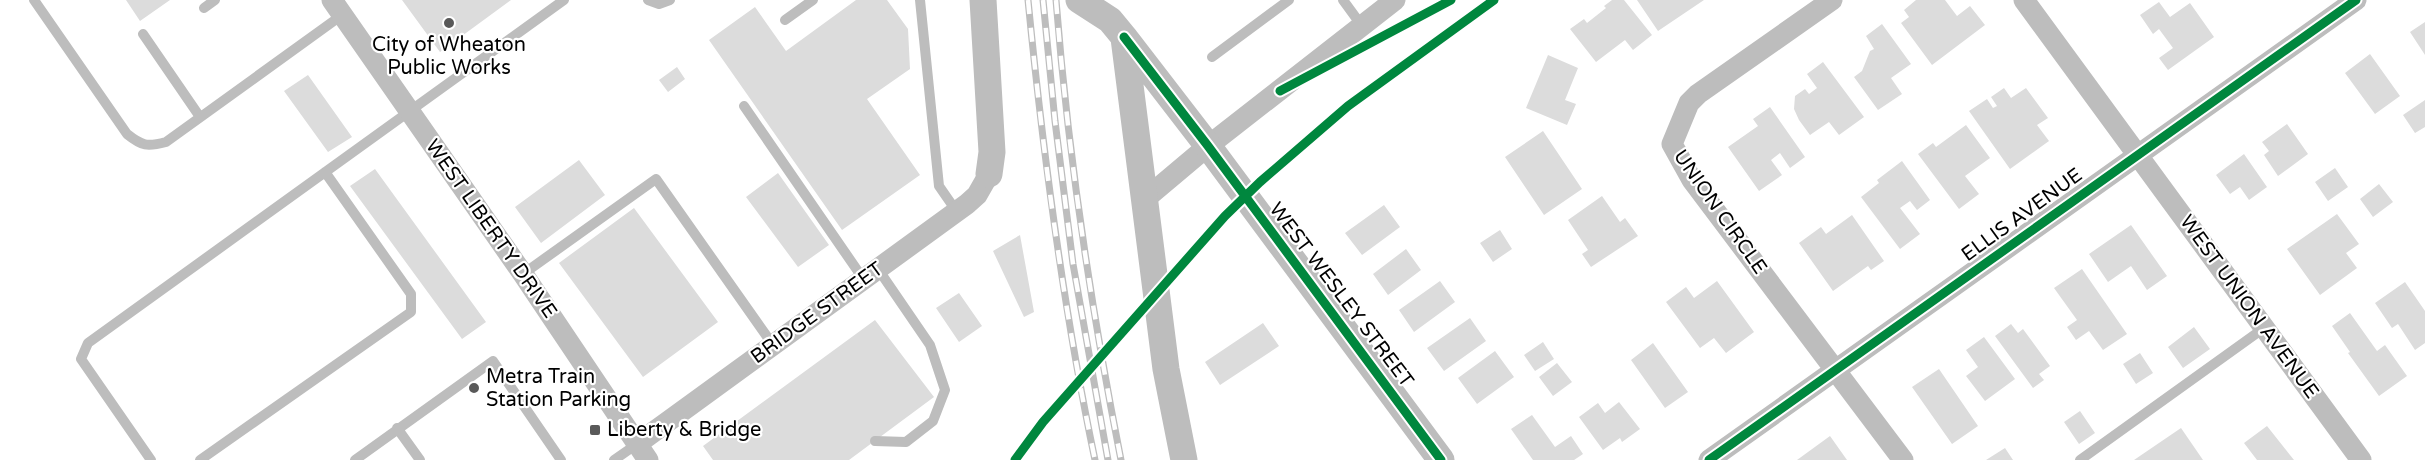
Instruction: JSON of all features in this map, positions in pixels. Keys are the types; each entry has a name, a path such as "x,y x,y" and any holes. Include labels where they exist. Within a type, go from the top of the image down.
{"street":[{"path":"983,0 992,152 989,174"},
{"path":"1145,199 1208,146 1395,0"},
{"name":"UNION CIRCLE","path":"1832,0 1698,94 1689,103 1672,144 1692,180 1836,370"},
{"path":"2024,0 2138,154"},
{"name":"ELLIS AVENUE","path":"1709,460 2356,0"},
{"path":"1083,2 1110,20 1124,37 1166,369 1184,460"},
{"name":"WEST LIBERTY DRIVE","path":"337,8 523,274 642,452"},
{"name":"WEST WESLEY STREET","path":"1124,37 1208,146 1441,460"},
{"name":"WEST UNION AVENUE","path":"2138,154 2361,460"},
{"name":"BRIDGE STREET","path":"642,452 773,345 957,212 977,195 989,174"},
{"path":"1836,370 1904,460"}],"lane":[{"path":"34,0 127,134 139,144 152,146 166,142 200,117 337,8"},
{"path":"204,8 215,0"},
{"path":"151,460 81,359 88,343 564,0"},
{"path":"648,0 658,4 670,0"},
{"path":"785,20 813,0"},
{"path":"920,0 939,186 957,212"},
{"path":"1212,57 1289,0"},
{"path":"1343,0 1362,26"},
{"path":"143,34 200,117"},
{"path":"744,106 871,274 930,345 945,390 933,421 906,442 875,441"},
{"path":"200,460 411,312 411,294 325,171"},
{"path":"523,274 656,179 773,345"},
{"path":"2080,460 2264,328"},
{"path":"354,460 493,361 561,460"},
{"path":"397,428 420,460"},
{"path":"614,460 642,452"}],"building":[{"path":"126,0 170,0 140,21"},
{"name":"City of Wheaton Public Works","path":"402,0 511,0 440,52"},
{"path":"856,0 887,0 908,29 910,69 867,99 920,175 842,230 709,40 755,7 786,51"},
{"path":"1612,0 1624,0 1652,35 1633,50 1625,40 1596,62 1570,29 1584,19 1587,23 1606,8 1604,6"},
{"path":"1637,0 1704,0 1658,31"},
{"path":"1916,0 1945,0 1957,16 1970,6 1985,25 1932,65 1901,23 1909,17 1904,10"},
{"path":"2159,2 2170,17 2190,3 2214,37 2168,70 2159,58 2173,48 2159,29 2153,34 2140,15"},
{"path":"2425,22 2425,55 2410,32"},
{"path":"1882,24 1911,64 1891,78 1902,94 1878,110 1854,77 1862,71 1870,51 1874,49 1866,36"},
{"path":"2370,54 2400,96 2375,114 2345,73"},
{"path":"1548,55 1578,68 1565,100 1576,104 1567,125 1526,108"},
{"path":"1823,62 1864,117 1839,135 1829,122 1810,135 1794,109 1795,96 1805,89 1809,94 1817,88 1807,74"},
{"path":"677,67 685,79 668,92 659,80"},
{"path":"308,75 352,137 328,152 284,91"},
{"path":"2004,88 2011,98 2026,88 2048,118 2037,125 2049,141 2010,169 1969,111 1987,99 1993,108 1997,106 1991,97"},
{"path":"2425,100 2425,127 2415,133 2403,115"},
{"path":"1770,107 1805,157 1790,168 1780,153 1771,160 1782,175 1759,191 1728,147 1758,126 1753,119"},
{"path":"2287,124 2308,154 2278,176 2264,155 2269,151 2262,142"},
{"path":"1966,125 1990,158 1965,176 1979,194 1959,209 1918,154 1933,143 1936,147"},
{"path":"1543,131 1582,189 1544,215 1505,157"},
{"path":"2244,154 2267,187 2249,200 2240,187 2230,194 2216,175"},
{"path":"579,160 605,195 541,243 515,207"},
{"path":"1902,161 1930,200 1917,210 1910,201 1900,208 1920,234 1900,249 1861,197 1879,183 1877,180"},
{"path":"2335,168 2348,187 2328,201 2315,182"},
{"path":"375,169 486,322 462,339 350,186"},
{"path":"778,173 829,245 798,267 746,197"},
{"path":"2379,184 2393,202 2373,217 2360,199"},
{"path":"1602,196 1620,222 1625,218 1638,236 1591,267 1582,254 1588,250 1568,220"},
{"path":"1384,205 1400,227 1362,255 1345,233"},
{"path":"634,208 718,322 643,377 559,263"},
{"path":"2337,214 2359,244 2346,253 2357,268 2320,295 2287,249"},
{"path":"1852,215 1884,261 1871,270 1868,266 1833,291 1799,243 1821,227 1826,234"},
{"path":"2131,225 2167,276 2147,290 2131,266 2108,282 2089,254"},
{"path":"1500,230 1512,249 1493,262 1480,243"},
{"path":"1020,235 1034,312 1024,317 993,251"},
{"path":"1406,249 1421,270 1388,295 1373,274"},
{"path":"2082,269 2127,334 2103,350 2089,331 2076,340 2067,327 2077,320 2054,288"},
{"path":"1440,281 1455,302 1414,332 1399,310"},
{"path":"1717,281 1754,332 1726,353 1714,338 1700,348 1666,302 1686,287 1694,298"},
{"path":"2405,282 2425,311 2425,343 2415,350 2398,324 2392,328 2375,303"},
{"path":"959,293 982,326 959,342 936,308"},
{"path":"2350,313 2377,351 2385,345 2407,376 2379,396 2332,326"},
{"path":"1470,318 1486,341 1444,371 1427,348"},
{"path":"875,320 934,397 849,460 713,460 703,446"},
{"path":"1263,323 1279,346 1220,385 1205,362"},
{"path":"2011,324 2018,333 2023,329 2050,366 2039,374 2044,380 2033,388 1995,336"},
{"path":"2194,327 2210,349 2183,368 2168,347"},
{"path":"1984,337 2015,379 1985,401 1966,376 1978,367 1966,350"},
{"path":"1543,342 1554,359 1535,371 1524,355"},
{"path":"1653,343 1688,392 1665,408 1631,360"},
{"path":"1495,351 1514,377 1477,404 1458,378"},
{"path":"2140,353 2153,373 2136,384 2123,364"},
{"path":"1557,363 1572,382 1553,396 1539,377"},
{"path":"1939,369 1978,426 1952,444 1912,387"},
{"path":"1619,402 1640,429 1622,442 1620,438 1603,450 1579,417 1598,403 1605,413"},
{"path":"2080,411 2095,433 2079,444 2064,422"},
{"path":"1532,415 1555,447 1571,436 1583,454 1574,460 1533,460 1511,429"},
{"path":"2267,426 2294,460 2257,460 2244,443"},
{"path":"2181,428 2203,460 2134,460"},
{"path":"1830,436 1847,460 1797,460"},
{"path":"2005,448 2013,460 1986,460"}],"railway":[{"path":"1028,0 1055,231 1073,346 1095,460"},
{"path":"1043,0 1073,264 1108,460"},
{"path":"1056,0 1067,116 1082,231 1121,460"}],"cycle path":[{"path":"1280,91 1451,0"},
{"path":"1015,460 1043,422 1225,216 1260,182 1348,106 1494,0"},
{"path":"1709,460 2356,0"},
{"path":"1124,37 1208,146 1441,460"}],"place":[{"name":"City of Wheaton Public Works","path":"449,23"},
{"name":"Metra Train Station Parking","path":"474,388"},
{"name":"Liberty & Bridge","path":"595,430"}]}
